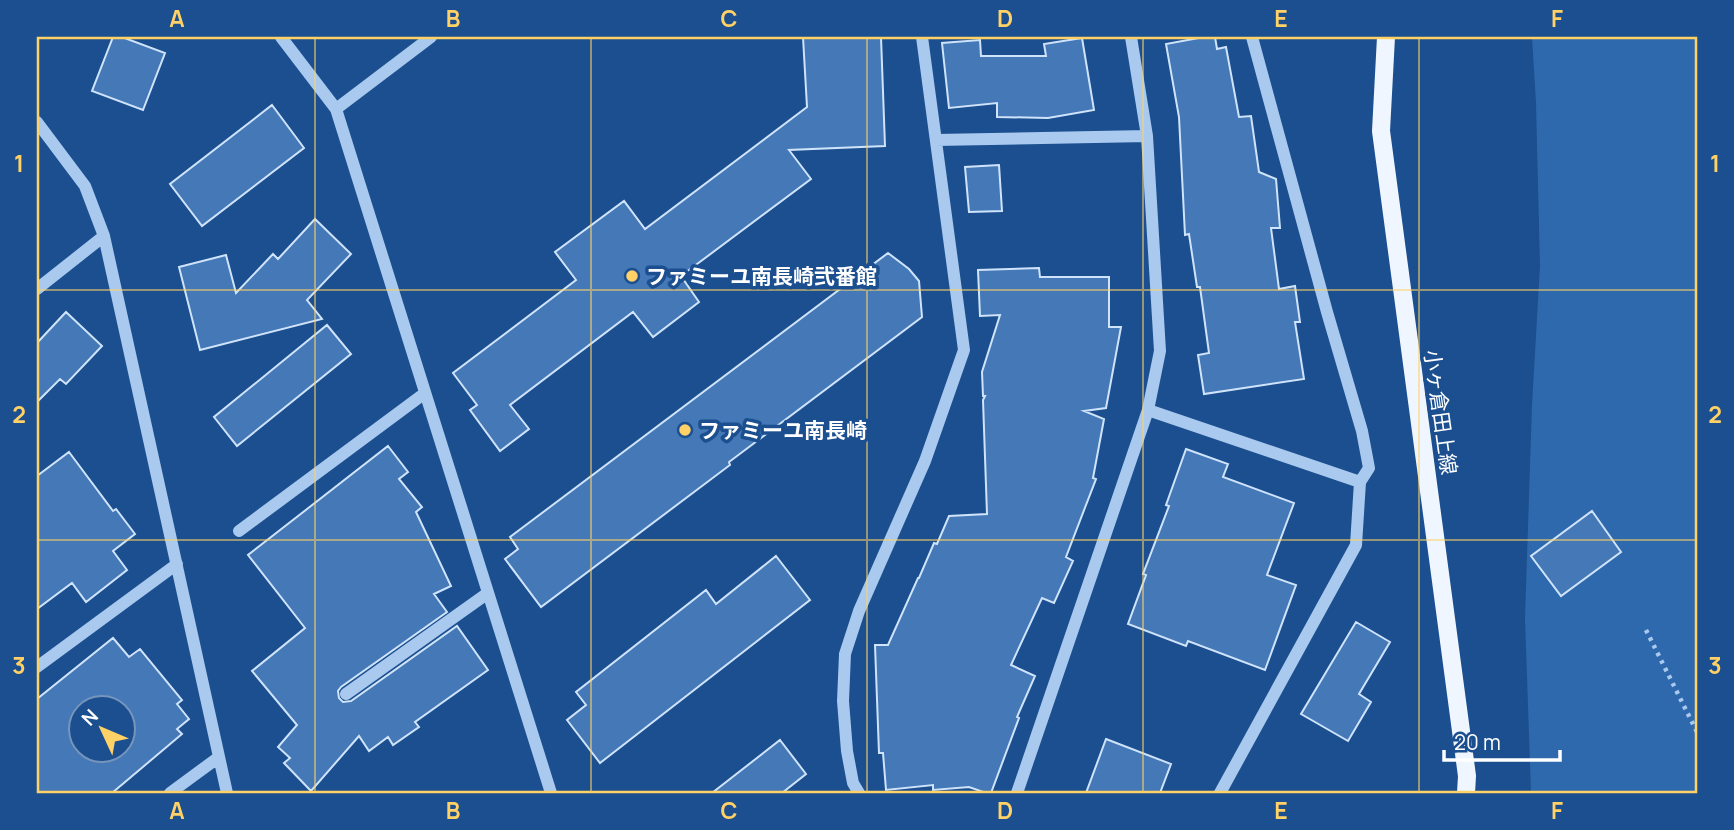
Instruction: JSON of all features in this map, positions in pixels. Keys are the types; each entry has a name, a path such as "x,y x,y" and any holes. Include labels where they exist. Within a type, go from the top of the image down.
{"main road":[{"name":"小ヶ倉田上線","path":"1385,37 1381,131 1467,776 1466,793"}],"street":[{"path":"281,37 336,109 551,793"},
{"path":"336,109 431,37"},
{"path":"859,793 853,783 847,751 843,701 845,654 859,611 925,461 964,350 922,37"},
{"path":"1017,793 1148,410 1160,351 1147,136 1131,37"},
{"path":"1220,793 1356,545 1360,482 1369,468 1362,431 1252,37"},
{"path":"37,122 85,186 104,236 227,793"},
{"path":"936,140 1147,136"},
{"path":"37,289 104,236"},
{"path":"239,531 425,393"},
{"path":"1148,410 1360,482"},
{"path":"37,667 177,564"},
{"path":"346,694 488,593"},
{"path":"170,793 219,757"}],"path":[{"path":"1646,630 1697,732"}],"shaded area":[{"path":"1532,37 1697,37 1697,793 1531,793 1525,618 1540,266"}],"building":[{"path":"113,37 122,37 165,53 143,110 92,91"},
{"name":"ファミーユ南長崎弐番館","path":"803,37 881,37 885,146 789,150 811,179 681,276 699,302 653,337 633,312 510,405 529,429 500,451 470,410 477,405 453,373 576,280 555,252 624,201 645,229 807,107"},
{"path":"1215,37 1217,49 1226,47 1239,117 1251,116 1259,172 1276,179 1280,228 1271,228 1279,289 1295,286 1300,322 1295,322 1304,379 1204,394 1198,355 1209,353 1200,287 1197,287 1189,234 1185,235 1179,117 1166,44"},
{"path":"1082,38 1094,110 1048,118 997,117 997,103 949,108 942,43 980,40 981,56 1046,56 1044,44"},
{"path":"272,105 304,148 202,226 170,184"},
{"path":"999,165 1002,211 969,212 965,167"},
{"path":"315,219 351,254 307,300 322,319 200,350 179,267 226,255 236,293 273,254 278,259"},
{"name":"ファミーユ南長崎","path":"888,253 909,269 919,281 922,317 541,607 505,559 518,549 510,537"},
{"path":"1039,268 1040,277 1109,277 1109,327 1121,327 1106,408 1084,411 1104,419 1093,478 1096,479 1066,557 1073,561 1054,603 1042,598 1011,665 1035,676 1017,717 1019,718 991,793 969,787 933,790 933,785 886,790 883,753 879,753 875,645 888,645 949,516 987,514 985,396 982,372 1000,315 980,316 978,270"},
{"path":"66,312 102,346 66,384 60,379 37,402 37,343"},
{"path":"327,325 351,354 237,446 214,417"},
{"path":"388,446 408,472 399,479 422,507 416,512 451,586 434,594 447,612 341,687 338,691 339,698 343,702 351,701 457,626 488,670 415,722 419,727 393,745 388,737 369,751 359,736 311,791 284,763 290,758 278,747 297,725 252,671 305,628 248,555"},
{"path":"1186,449 1228,464 1223,477 1294,503 1267,575 1296,585 1265,670 1188,641 1186,646 1128,624"},
{"path":"69,452 113,511 116,509 135,534 113,551 127,570 86,602 72,583 37,609 37,476"},
{"path":"1592,511 1621,552 1561,596 1531,556"},
{"path":"776,556 810,600 600,763 567,720 586,705 576,692 706,590 716,604"},
{"path":"1356,622 1390,642 1359,694 1371,702 1348,741 1301,714"},
{"path":"113,638 129,657 140,649 182,700 177,704 189,719 177,729 182,734 112,793 37,793 37,699"},
{"path":"1106,739 1171,764 1160,793 1086,793"},
{"path":"780,740 806,774 782,793 712,793"}],"place":[{"name":"ファミーユ南長崎弐番館","path":"632,276"},
{"name":"ファミーユ南長崎","path":"685,430"}]}
